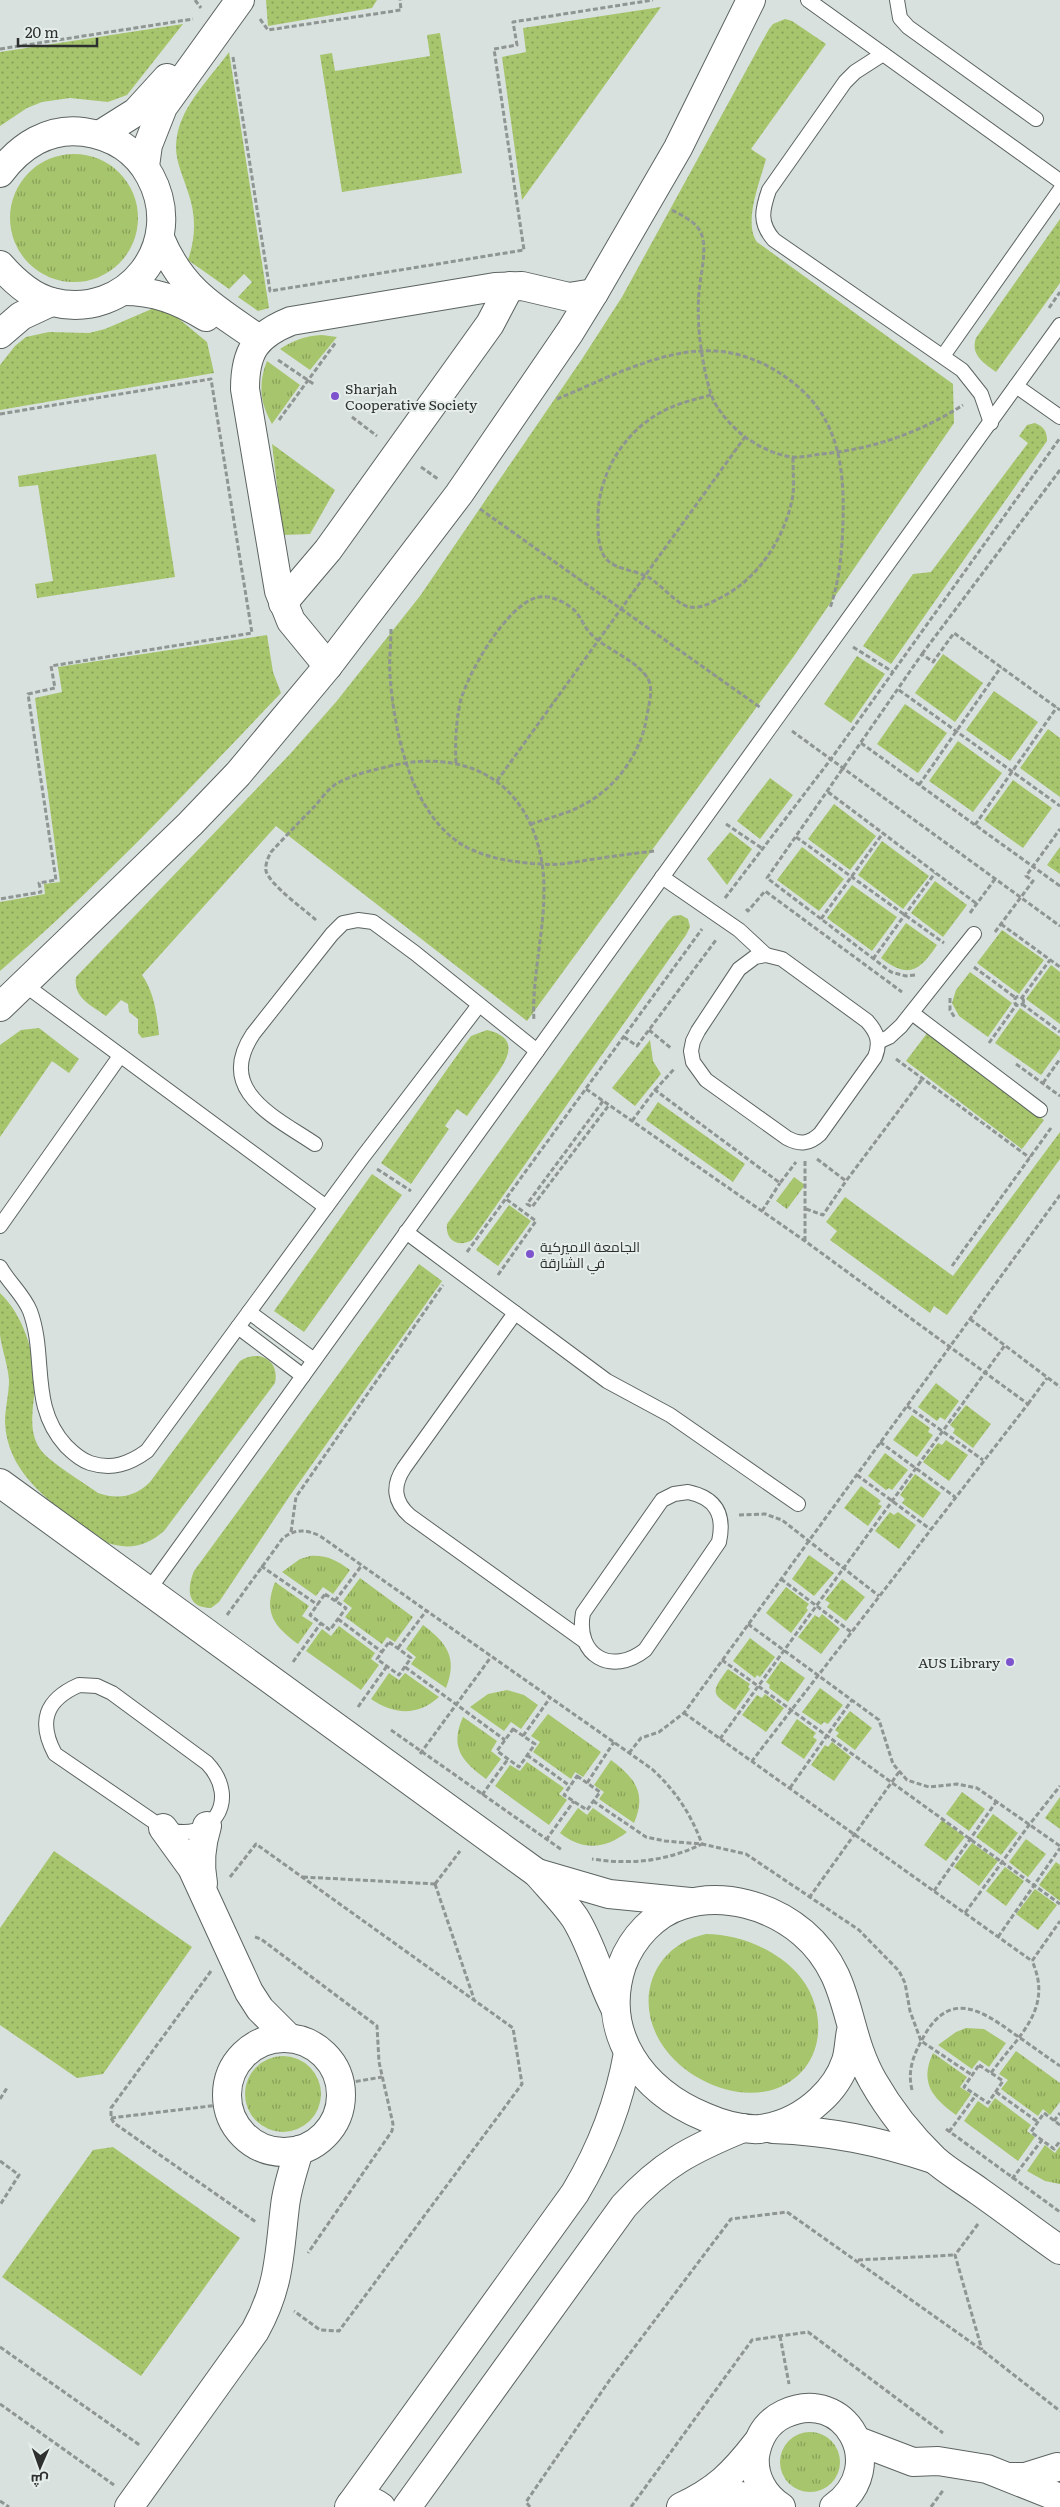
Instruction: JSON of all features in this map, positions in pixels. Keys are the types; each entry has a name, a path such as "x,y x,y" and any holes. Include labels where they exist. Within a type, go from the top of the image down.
{"street":[{"path":"101,134 136,112 159,90 223,0"},
{"path":"0,1007 190,824 238,774 328,666 459,494 594,294 714,80 751,0"},
{"path":"145,166 150,139 163,107 249,9"},
{"path":"0,173 10,159 13,145 49,135 74,131 101,134 118,142 132,152 145,166 157,188 162,213 160,238 152,259 144,271 123,291 100,301 76,305 51,302 32,294 14,281 0,265"},
{"path":"160,238 174,269 190,288 258,341"},
{"path":"328,666 292,621 283,604 273,565 245,389 245,375 258,341 275,328 291,321 478,289 510,286 533,287 569,297 594,294"},
{"path":"283,604 328,550 501,306 510,286"},
{"path":"476,340 478,289"},
{"path":"123,291 158,294 175,300 258,341"},
{"path":"0,334 21,316 51,302"},
{"path":"273,565 310,558 328,550"},
{"path":"0,1483 537,1873 575,1918 586,1939 614,2008 628,2053 645,2076 658,2088 689,2110 715,2122 751,2128 798,2130 863,2139 889,2144 935,2160"},
{"path":"207,1826 201,1846 200,1861 207,1896"},
{"path":"163,1828 179,1847 207,1896 249,1992 260,2009 288,2037"},
{"path":"537,1873 609,1894 692,1902 718,1900 744,1903 769,1911 792,1924 811,1940 827,1960 840,1982 848,2006 851,2031 863,2063 884,2101 935,2160 1060,2250"},
{"path":"614,2008 617,1981 625,1957 636,1938 670,1908 692,1902"},
{"path":"249,1992 250,2048"},
{"path":"408,2507 624,2206 644,2184 691,2150 751,2128 777,2126 806,2112 830,2090 846,2062 851,2031"},
{"path":"288,2037 306,2042 322,2052 334,2066 340,2084 341,2101 337,2117 321,2138 287,2150 257,2146 243,2135 233,2120 227,2104 227,2088 230,2073 238,2059 250,2048 268,2039 288,2037"},
{"path":"350,2505 569,2201 592,2165 617,2104 628,2053"},
{"path":"132,2503 254,2331 272,2293 282,2240 287,2150"},
{"path":"681,2507 706,2495 725,2480 757,2444 765,2428 777,2417 793,2410 812,2408 831,2413 847,2425 858,2441 861,2455 860,2470 856,2484 846,2499 834,2507"},
{"path":"858,2441 913,2462 962,2464 1010,2477 1060,2498"},
{"path":"757,2444 754,2464 760,2484 777,2504"},
{"path":"856,2484 913,2462"},
{"path":"1010,2477 1025,2477 1059,2472"},
{"path":"706,2495 736,2494 777,2504"},
{"path":"350,2505 363,2500 375,2502 381,2507"}],"lane":[{"path":"808,0 1060,181"},
{"path":"896,0 900,18 908,27 1036,119"},
{"path":"884,54 855,72 845,82 769,190 762,210 762,221 774,240 962,370 973,382 986,405 992,423"},
{"path":"943,356 1060,190"},
{"path":"148,1591 776,719 992,423 1060,325"},
{"path":"1016,386 1060,417"},
{"path":"662,878 748,938 766,955"},
{"path":"315,1144 260,1107 250,1098 242,1079 242,1058 253,1034 332,934 343,923 358,920 373,922 537,1051"},
{"path":"878,1044 889,1037 912,1013 974,934"},
{"path":"766,955 782,959 867,1021 877,1034 878,1044 871,1063 820,1134 804,1147 787,1138 706,1080 693,1062 693,1040 739,969 755,957 766,955"},
{"path":"25,985 326,1207"},
{"path":"0,1267 18,1290 30,1312 47,1419 56,1435 71,1451 84,1461 100,1466 126,1464 134,1461 147,1451 362,1158 479,1004"},
{"path":"912,1013 1040,1110"},
{"path":"0,1226 120,1056"},
{"path":"406,1232 607,1381 670,1416 798,1504"},
{"path":"249,1312 314,1360"},
{"path":"515,1313 398,1478 395,1488 396,1499 406,1512 583,1640 591,1652 604,1661 619,1663 634,1659 645,1650 719,1542 722,1529 720,1515 712,1503 702,1495 688,1492 674,1494 662,1500 583,1613 581,1626 583,1640"},
{"path":"238,1327 303,1376"},
{"path":"79,1685 97,1686 112,1693 207,1763 217,1774 222,1787 222,1802 217,1815 207,1826 193,1832 178,1833 163,1828 55,1754 47,1738 45,1721 51,1705 63,1692 79,1685"}],"path":[{"path":"188,27 202,7 195,0"},
{"path":"249,9 268,30 401,10 400,0"},
{"path":"232,52 270,290 524,250 494,49 517,45 514,22 653,0"},
{"path":"0,49 194,19"},
{"path":"649,198 686,218 700,231 703,241 698,295 702,350 711,395 724,416 745,437 769,450 793,457 839,453"},
{"path":"255,453 359,308"},
{"path":"258,341 277,360 315,385"},
{"path":"548,402 654,360 678,353 702,350 740,356 762,362 788,378 811,399 824,418 839,453 844,482 842,553 836,589 821,626 893,672"},
{"path":"0,414 210,379 252,633 51,666 55,688 28,694 56,880 39,883 41,892 0,899"},
{"path":"711,395 683,402 658,413 636,430 619,450 606,474 598,501 598,528 603,554 613,565 645,575 662,585 680,605 691,608 702,607 735,590 762,564 782,531 793,495 793,457"},
{"path":"352,417 762,709"},
{"path":"497,781 745,437"},
{"path":"291,1532 296,1497 455,1268 702,929 831,759 1060,438"},
{"path":"923,971 915,975 898,975 873,959 767,878 899,690 922,654 1060,470"},
{"path":"456,763 454,740 461,701 476,664 515,609 538,597 556,598 576,612 586,629 598,642 636,665 648,681 650,693 646,728 632,759 610,786 582,806 531,824"},
{"path":"392,624 390,674 397,724 407,762 420,796 432,816 448,834 468,847 490,857 542,864 571,863 658,851"},
{"path":"922,654 933,662 954,633 1058,709 975,825"},
{"path":"919,786 1001,667"},
{"path":"899,690 1060,806"},
{"path":"756,717 767,701"},
{"path":"776,719 1060,926"},
{"path":"861,744 1060,886"},
{"path":"332,934 272,881 266,872 266,862 271,852 334,785 368,771 407,762 432,760 456,763 484,773 497,781 523,808 531,824 542,864 543,901 533,1018 537,1051"},
{"path":"828,792 977,904"},
{"path":"709,812 763,849"},
{"path":"991,938 1032,881 1026,876 1060,830"},
{"path":"821,919 883,833"},
{"path":"796,837 946,944"},
{"path":"873,959 935,872"},
{"path":"966,917 996,879"},
{"path":"741,905 748,911 765,891 907,996 900,1004 912,1013"},
{"path":"728,894 735,900"},
{"path":"1001,924 1060,968"},
{"path":"624,1037 636,1046 717,940 702,929"},
{"path":"941,951 951,938"},
{"path":"976,958 971,965 1016,998 1018,996 1025,1001 1022,1004"},
{"path":"1021,999 1050,960"},
{"path":"951,992 950,1010 962,1024"},
{"path":"1016,998 1014,1001 1020,1007 1022,1004"},
{"path":"989,1043 1018,1004"},
{"path":"1022,1004 1060,1032"},
{"path":"650,1030 677,1053"},
{"path":"982,1038 997,1049"},
{"path":"878,1044 1030,1158"},
{"path":"1012,1060 1060,1096"},
{"path":"1043,1083 1060,1060"},
{"path":"806,1209 823,1215 923,1078"},
{"path":"586,1089 805,1241 1028,1404"},
{"path":"632,1121 655,1090 780,1183"},
{"path":"603,1101 527,1204 532,1207 609,1105"},
{"path":"952,1266 1056,1122 1040,1110"},
{"path":"804,1147 846,1182"},
{"path":"762,1211 804,1147"},
{"path":"804,1147 805,1241"},
{"path":"362,1158 428,1202"},
{"path":"629,1753 641,1738 659,1732 684,1713 1060,1195"},
{"path":"486,1291 536,1221 506,1199"},
{"path":"970,1319 1060,1387"},
{"path":"720,1738 1005,1345"},
{"path":"752,1761 1048,1378"},
{"path":"907,1406 983,1460"},
{"path":"880,1442 955,1497"},
{"path":"857,1475 930,1530"},
{"path":"720,1515 765,1514 782,1520 879,1596"},
{"path":"211,1637 283,1538 291,1532 312,1532 362,1565 652,1769 677,1795 696,1827 702,1844 678,1854 656,1860 610,1862 588,1858"},
{"path":"336,1601 362,1565"},
{"path":"261,1566 318,1605"},
{"path":"781,1579 851,1632"},
{"path":"325,1594 346,1608 330,1630 310,1615 318,1605 325,1594"},
{"path":"398,1648 426,1610"},
{"path":"227,1615 234,1620"},
{"path":"338,1619 382,1652"},
{"path":"294,1662 321,1623"},
{"path":"748,1624 882,1724 890,1754 899,1772 912,1782 929,1787 968,1784 1060,1847 998,1936"},
{"path":"389,1642 411,1658 399,1675 377,1659 382,1652 389,1642"},
{"path":"286,1656 302,1668"},
{"path":"404,1777 491,1657"},
{"path":"722,1660 1003,1861 1060,1904"},
{"path":"358,1708 387,1666"},
{"path":"405,1667 505,1740"},
{"path":"524,1736 550,1698"},
{"path":"790,1788 852,1700"},
{"path":"350,1702 366,1713"},
{"path":"684,1713 1032,1960 1039,1976 1040,1993 1036,2012 991,2073"},
{"path":"512,1729 535,1744 519,1767 497,1751 505,1740 512,1729"},
{"path":"390,1730 546,1840 566,1851"},
{"path":"587,1783 614,1742"},
{"path":"527,1756 570,1786"},
{"path":"482,1795 508,1759"},
{"path":"810,1897 899,1772"},
{"path":"577,1776 600,1792 587,1810 564,1794 570,1786 577,1776"},
{"path":"965,1913 1060,1786"},
{"path":"546,1840 574,1802"},
{"path":"934,1891 996,1802"},
{"path":"207,1896 256,1844 513,2028 522,2084 339,2331 320,2330 272,2293"},
{"path":"303,1877 435,1884 474,2000"},
{"path":"1032,1960 1060,1921"},
{"path":"282,2240 114,2123 111,2118 112,2108 225,1939 242,1933 261,1939 377,2026 382,2077 393,2124 392,2131 304,2258"},
{"path":"913,2095 910,2071 912,2059 928,2028 943,2014 964,2008 985,2013 1060,2066"},
{"path":"979,2065 1003,2081 995,2092 988,2103 964,2087 979,2065"},
{"path":"340,2084 382,2077"},
{"path":"0,2099 7,2088"},
{"path":"995,2092 1038,2122"},
{"path":"949,2132 976,2095"},
{"path":"111,2118 227,2104"},
{"path":"1060,2125 1044,2113 1031,2132 1054,2149 1060,2141"},
{"path":"1054,2121 1060,2113"},
{"path":"942,2126 1060,2212"},
{"path":"955,2255 1042,2140"},
{"path":"0,2162 19,2174 0,2205"},
{"path":"530,2507 526,2502 609,2381 731,2219 787,2212 858,2260 982,2350 1060,2411"},
{"path":"858,2260 955,2255"},
{"path":"955,2255 982,2350"},
{"path":"780,2336 793,2410"},
{"path":"0,2347 162,2461"},
{"path":"0,2404 132,2503"},
{"path":"0,2501 9,2507"}],"green space":[{"path":"266,0 377,0 372,8 268,26"},
{"path":"661,7 522,200 502,57 526,52 523,28"},
{"path":"785,19 792,21 826,44 751,149 766,159 752,213 753,234 757,242 953,384 954,423 794,656 527,1021 276,826 142,975 152,996 159,1035 142,1038 138,1033 138,1019 129,1012 128,1004 121,1000 106,1016 80,996 77,990 76,977 291,753 336,702 420,596 582,359 622,297 769,29 773,24"},
{"path":"183,24 127,95 108,102 70,98 42,102 27,108 0,126 0,52"},
{"path":"440,33 462,173 342,192 320,55 332,53 335,71 430,56 427,35"},
{"path":"229,52 269,308 258,311 238,297 252,282 244,274 229,289 188,260 193,243 194,218 191,201 177,158 177,136 191,102"},
{"path":"74,154 98,159 119,173 133,194 138,218 133,242 119,263 98,277 74,282 50,277 29,263 15,242 10,218 15,194 29,173 50,159"},
{"path":"1060,219 1060,283 996,372 979,358 975,349 976,338"},
{"path":"154,308 173,314 207,342 214,373 0,410 0,365 15,346 26,337 49,332 89,333 105,329"},
{"path":"322,335 337,337 310,370 280,349 300,339"},
{"path":"267,361 300,385 272,424 265,409 261,386"},
{"path":"1035,423 1044,430 1047,441 891,664 863,646 913,574 931,572 1028,443 1019,436 1027,425"},
{"path":"272,444 335,490 310,534 283,535"},
{"path":"156,454 175,577 37,598 35,584 53,581 38,485 19,487 18,476"},
{"path":"267,635 273,672 281,693 109,870 0,971 0,902 45,894 44,884 60,882 35,698 62,692 58,667"},
{"path":"943,654 983,683 955,722 915,693"},
{"path":"857,656 885,674 851,723 824,704"},
{"path":"994,691 1038,722 1010,761 966,730"},
{"path":"905,704 947,733 918,773 877,744"},
{"path":"1048,729 1060,738 1060,797 1020,768"},
{"path":"958,741 1002,773 973,812 929,781"},
{"path":"770,778 793,795 760,839 737,821"},
{"path":"1013,780 1052,808 1023,848 984,820"},
{"path":"834,804 876,836 850,870 808,839"},
{"path":"730,832 752,849 727,885 707,859"},
{"path":"882,841 929,876 903,909 858,875"},
{"path":"802,847 844,879 819,911 777,880"},
{"path":"1060,847 1060,874 1047,865"},
{"path":"935,881 967,905 943,937 911,913"},
{"path":"852,885 897,917 872,951 827,918"},
{"path":"681,915 688,919 690,927 686,935 472,1240 462,1243 453,1241 448,1234 447,1224 667,922 673,916"},
{"path":"906,923 937,945 918,967 912,970 899,969 881,958"},
{"path":"1002,930 1044,960 1019,994 977,963"},
{"path":"1051,965 1060,972 1060,1024 1026,999"},
{"path":"970,972 1012,1003 988,1037 959,1016 952,1003 956,990"},
{"path":"1020,1008 1060,1037 1060,1049 1041,1075 995,1043"},
{"path":"39,1028 79,1059 69,1073 52,1061 0,1137 0,1045 21,1030"},
{"path":"487,1030 499,1034 505,1039 508,1053 505,1060 467,1116 457,1109 445,1126 449,1129 411,1184 381,1163 471,1036"},
{"path":"928,1032 1044,1120 1022,1149 906,1061"},
{"path":"650,1040 653,1061 661,1074 635,1106 612,1088"},
{"path":"658,1102 745,1164 733,1182 646,1120"},
{"path":"1060,1132 1060,1159 947,1315 934,1306 930,1313 830,1240 837,1231 826,1222 845,1197 953,1276"},
{"path":"372,1174 402,1195 304,1332 274,1311"},
{"path":"794,1177 805,1185 787,1209 776,1201"},
{"path":"509,1205 531,1221 498,1266 476,1250"},
{"path":"419,1264 442,1281 291,1494 219,1602 211,1608 197,1605 190,1596 190,1584 194,1571"},
{"path":"0,1293 15,1312 30,1347 35,1385 32,1426 36,1442 44,1454 58,1466 98,1493 105,1495 126,1496 138,1491 150,1482 240,1361 254,1356 266,1359 271,1363 276,1375 275,1383 164,1531 150,1541 135,1546 120,1546 103,1541 40,1492 26,1477 16,1461 8,1442 5,1422 9,1380 0,1335"},
{"path":"936,1383 959,1401 945,1420 940,1417 937,1421 918,1407"},
{"path":"966,1405 991,1424 973,1448 953,1433 955,1429 950,1425"},
{"path":"912,1415 930,1428 928,1432 933,1435 917,1457 893,1440"},
{"path":"946,1440 968,1455 949,1481 923,1462 938,1443 942,1445"},
{"path":"885,1453 908,1470 892,1490 889,1488 886,1490 868,1476"},
{"path":"915,1474 941,1493 923,1518 902,1503 905,1499 900,1495"},
{"path":"861,1486 881,1501 878,1504 882,1506 868,1526 844,1508"},
{"path":"890,1512 894,1515 898,1512 916,1525 899,1549 875,1531"},
{"path":"809,1555 834,1573 814,1596 792,1579"},
{"path":"310,1556 321,1556 331,1559 350,1570 333,1594 323,1587 316,1596 282,1572 300,1559"},
{"path":"360,1578 413,1617 395,1642 387,1637 382,1644 345,1617 352,1608 343,1601"},
{"path":"842,1579 865,1597 846,1621 827,1607 830,1603 825,1600"},
{"path":"275,1582 309,1606 302,1616 313,1623 298,1644 277,1625 273,1618 270,1602"},
{"path":"786,1587 809,1604 806,1608 808,1610 791,1633 766,1613"},
{"path":"822,1614 840,1629 821,1654 798,1637 815,1615 819,1618"},
{"path":"423,1625 438,1638 448,1652 451,1668 446,1688 411,1664 416,1657 406,1649"},
{"path":"339,1626 375,1653 371,1659 379,1665 361,1690 306,1651 322,1629 331,1636"},
{"path":"750,1638 775,1657 760,1677 757,1675 755,1678 733,1661"},
{"path":"781,1661 805,1678 788,1702 769,1688 770,1685 766,1682"},
{"path":"728,1669 750,1684 748,1687 750,1689 735,1710 721,1700 716,1692 718,1683"},
{"path":"389,1673 399,1680 405,1673 439,1697 423,1708 414,1710 406,1711 388,1708 371,1699"},
{"path":"820,1688 843,1705 828,1724 824,1722 821,1725 802,1712"},
{"path":"507,1690 524,1695 538,1705 521,1729 511,1722 504,1731 470,1707 488,1694"},
{"path":"765,1694 784,1708 766,1732 742,1715 757,1695 762,1698"},
{"path":"850,1711 872,1728 855,1750 836,1736 839,1733 835,1730"},
{"path":"548,1714 601,1752 583,1777 575,1772 571,1779 533,1752 540,1742 531,1736"},
{"path":"463,1717 497,1741 491,1751 501,1759 486,1779 465,1760 458,1746 457,1737"},
{"path":"797,1719 816,1733 813,1737 817,1740 804,1759 781,1743"},
{"path":"832,1742 851,1757 834,1781 811,1765 825,1745 828,1747"},
{"path":"611,1760 627,1773 639,1795 638,1812 634,1823 599,1799 604,1792 594,1785"},
{"path":"527,1762 564,1788 559,1794 567,1800 549,1825 495,1786 510,1765 520,1771"},
{"path":"962,1792 985,1809 969,1831 946,1814"},
{"path":"1060,1797 1060,1829 1045,1818"},
{"path":"578,1808 587,1815 593,1808 627,1832 611,1842 594,1846 577,1843 568,1839 560,1833"},
{"path":"993,1814 1018,1833 1001,1855 976,1837"},
{"path":"942,1820 965,1837 946,1861 924,1845"},
{"path":"1026,1839 1046,1854 1028,1877 1009,1862"},
{"path":"972,1843 998,1861 979,1886 954,1867"},
{"path":"54,1851 192,1947 103,2074 77,2078 0,2025 0,1928"},
{"path":"1056,1862 1060,1865 1060,1901 1039,1885"},
{"path":"1005,1867 1024,1881 1006,1906 986,1891"},
{"path":"1035,1889 1057,1905 1038,1930 1016,1914"},
{"path":"706,1934 743,1940 767,1950 788,1964 807,1986 814,2001 818,2017 815,2047 809,2062 799,2074 786,2084 770,2090 753,2093 736,2092 718,2087 702,2080 687,2070 663,2046 654,2029 649,2011 649,1994 653,1977 661,1962 673,1950 688,1940"},
{"path":"966,2028 984,2029 1006,2043 989,2067 979,2060 972,2069 938,2045 956,2032"},
{"path":"1016,2051 1060,2083 1060,2102 1050,2115 1043,2109 1038,2116 1001,2089 1008,2080 999,2074"},
{"path":"933,2053 967,2077 960,2087 971,2094 956,2115 935,2096 928,2081 927,2073"},
{"path":"283,2056 297,2059 310,2067 318,2080 321,2094 318,2108 310,2121 297,2129 283,2132 269,2129 256,2121 248,2108 245,2094 248,2080 256,2067 269,2059"},
{"path":"995,2098 1031,2125 1027,2131 1035,2137 1018,2161 964,2121 978,2101 988,2108"},
{"path":"1045,2145 1055,2153 1060,2146 1060,2184 1045,2181 1027,2171"},
{"path":"113,2147 240,2238 141,2376 2,2277 93,2150"},
{"path":"810,2432 827,2437 835,2445 840,2462 835,2479 827,2487 810,2492 793,2487 785,2479 780,2462 785,2445 793,2437"}],"place":[{"name":"Sharjah Cooperative Society","path":"335,396"},
{"name":"الجامعة الاميركية في الشارقة","path":"530,1254"},
{"name":"AUS Library","path":"1010,1662"}]}
